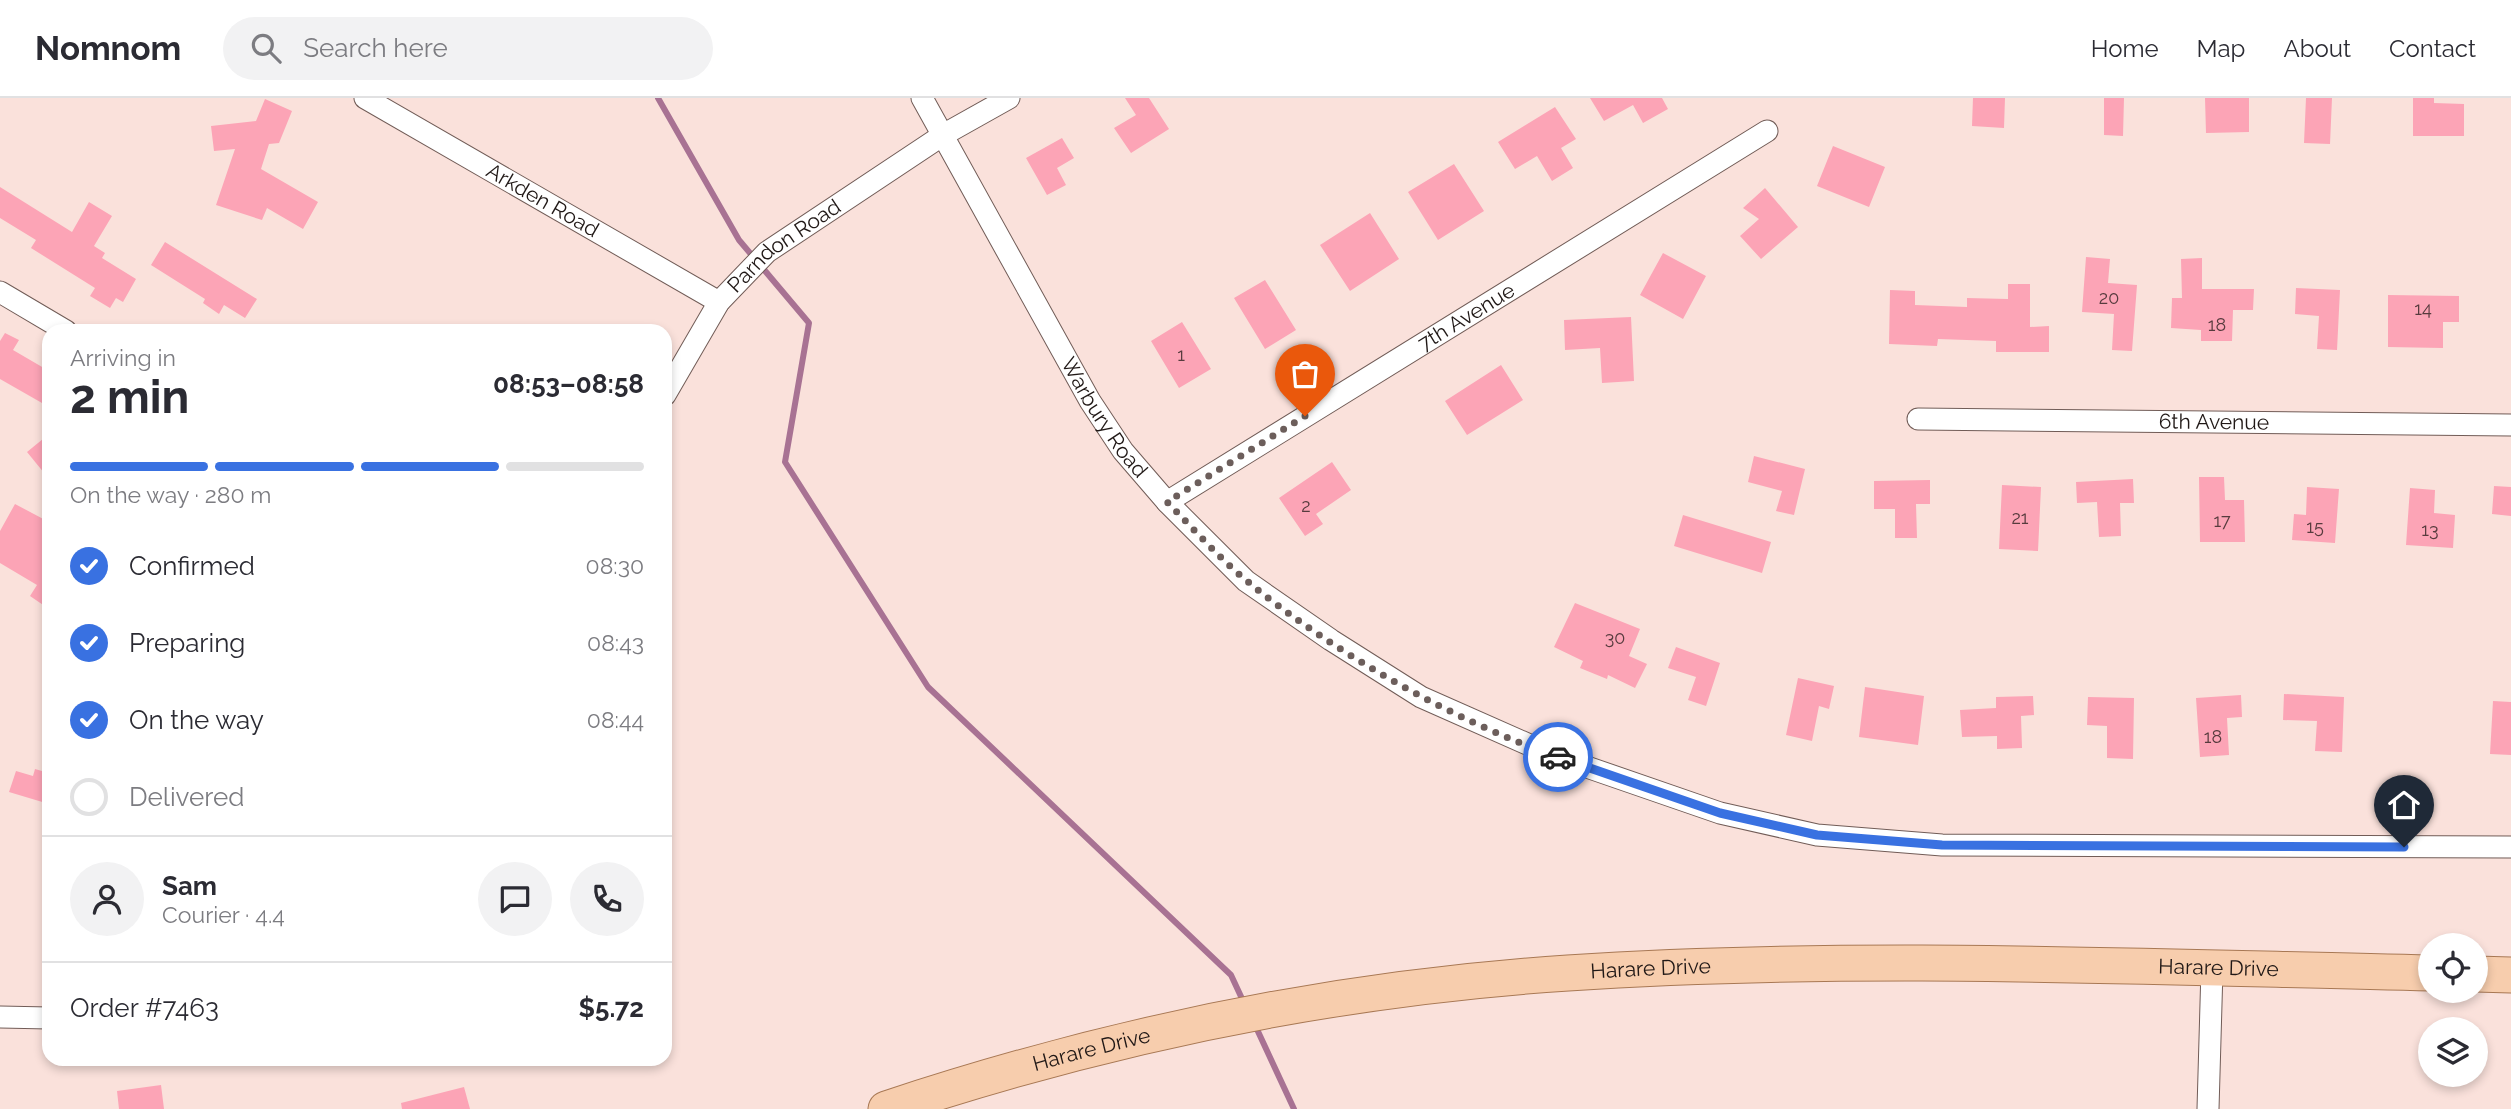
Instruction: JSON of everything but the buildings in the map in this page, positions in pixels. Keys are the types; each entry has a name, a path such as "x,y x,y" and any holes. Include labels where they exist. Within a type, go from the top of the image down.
{"main road":[{"name":"Harare Drive","path":"886,1109 1106,1043 1280,1009 1464,983 1580,972 1890,965 2418,973"},
{"path":"2488,974 2511,975"}],"street":[{"name":"Arkden Road","path":"365,98 719,302"},
{"name":"Warbury Road","path":"922,98 1090,401 1123,451 1167,502 1246,580 1331,640 1421,697 1552,755 1720,813 1817,835 1942,845 2511,847"},
{"name":"Parndon Road","path":"672,383 719,302 767,252 943,135 1009,98"},
{"name":"7th Avenue","path":"1167,502 1767,131"},
{"path":"0,292 54,324"},
{"name":"6th Avenue","path":"1918,419 2511,425"},
{"path":"2208,1109 2212,969"},
{"path":"0,1017 42,1017"}],"waterway":[{"path":"658,98 739,240 809,323 785,462 928,687 1231,975 1244,1003"},
{"path":"1255,1025 1294,1109"}],"way so far":[{"path":"1305,416 1167,502 1246,580 1331,640 1421,697 1558,757"}],"route":[{"path":"1558,757 1720,813 1817,835 1942,845 2404,847"}]}
